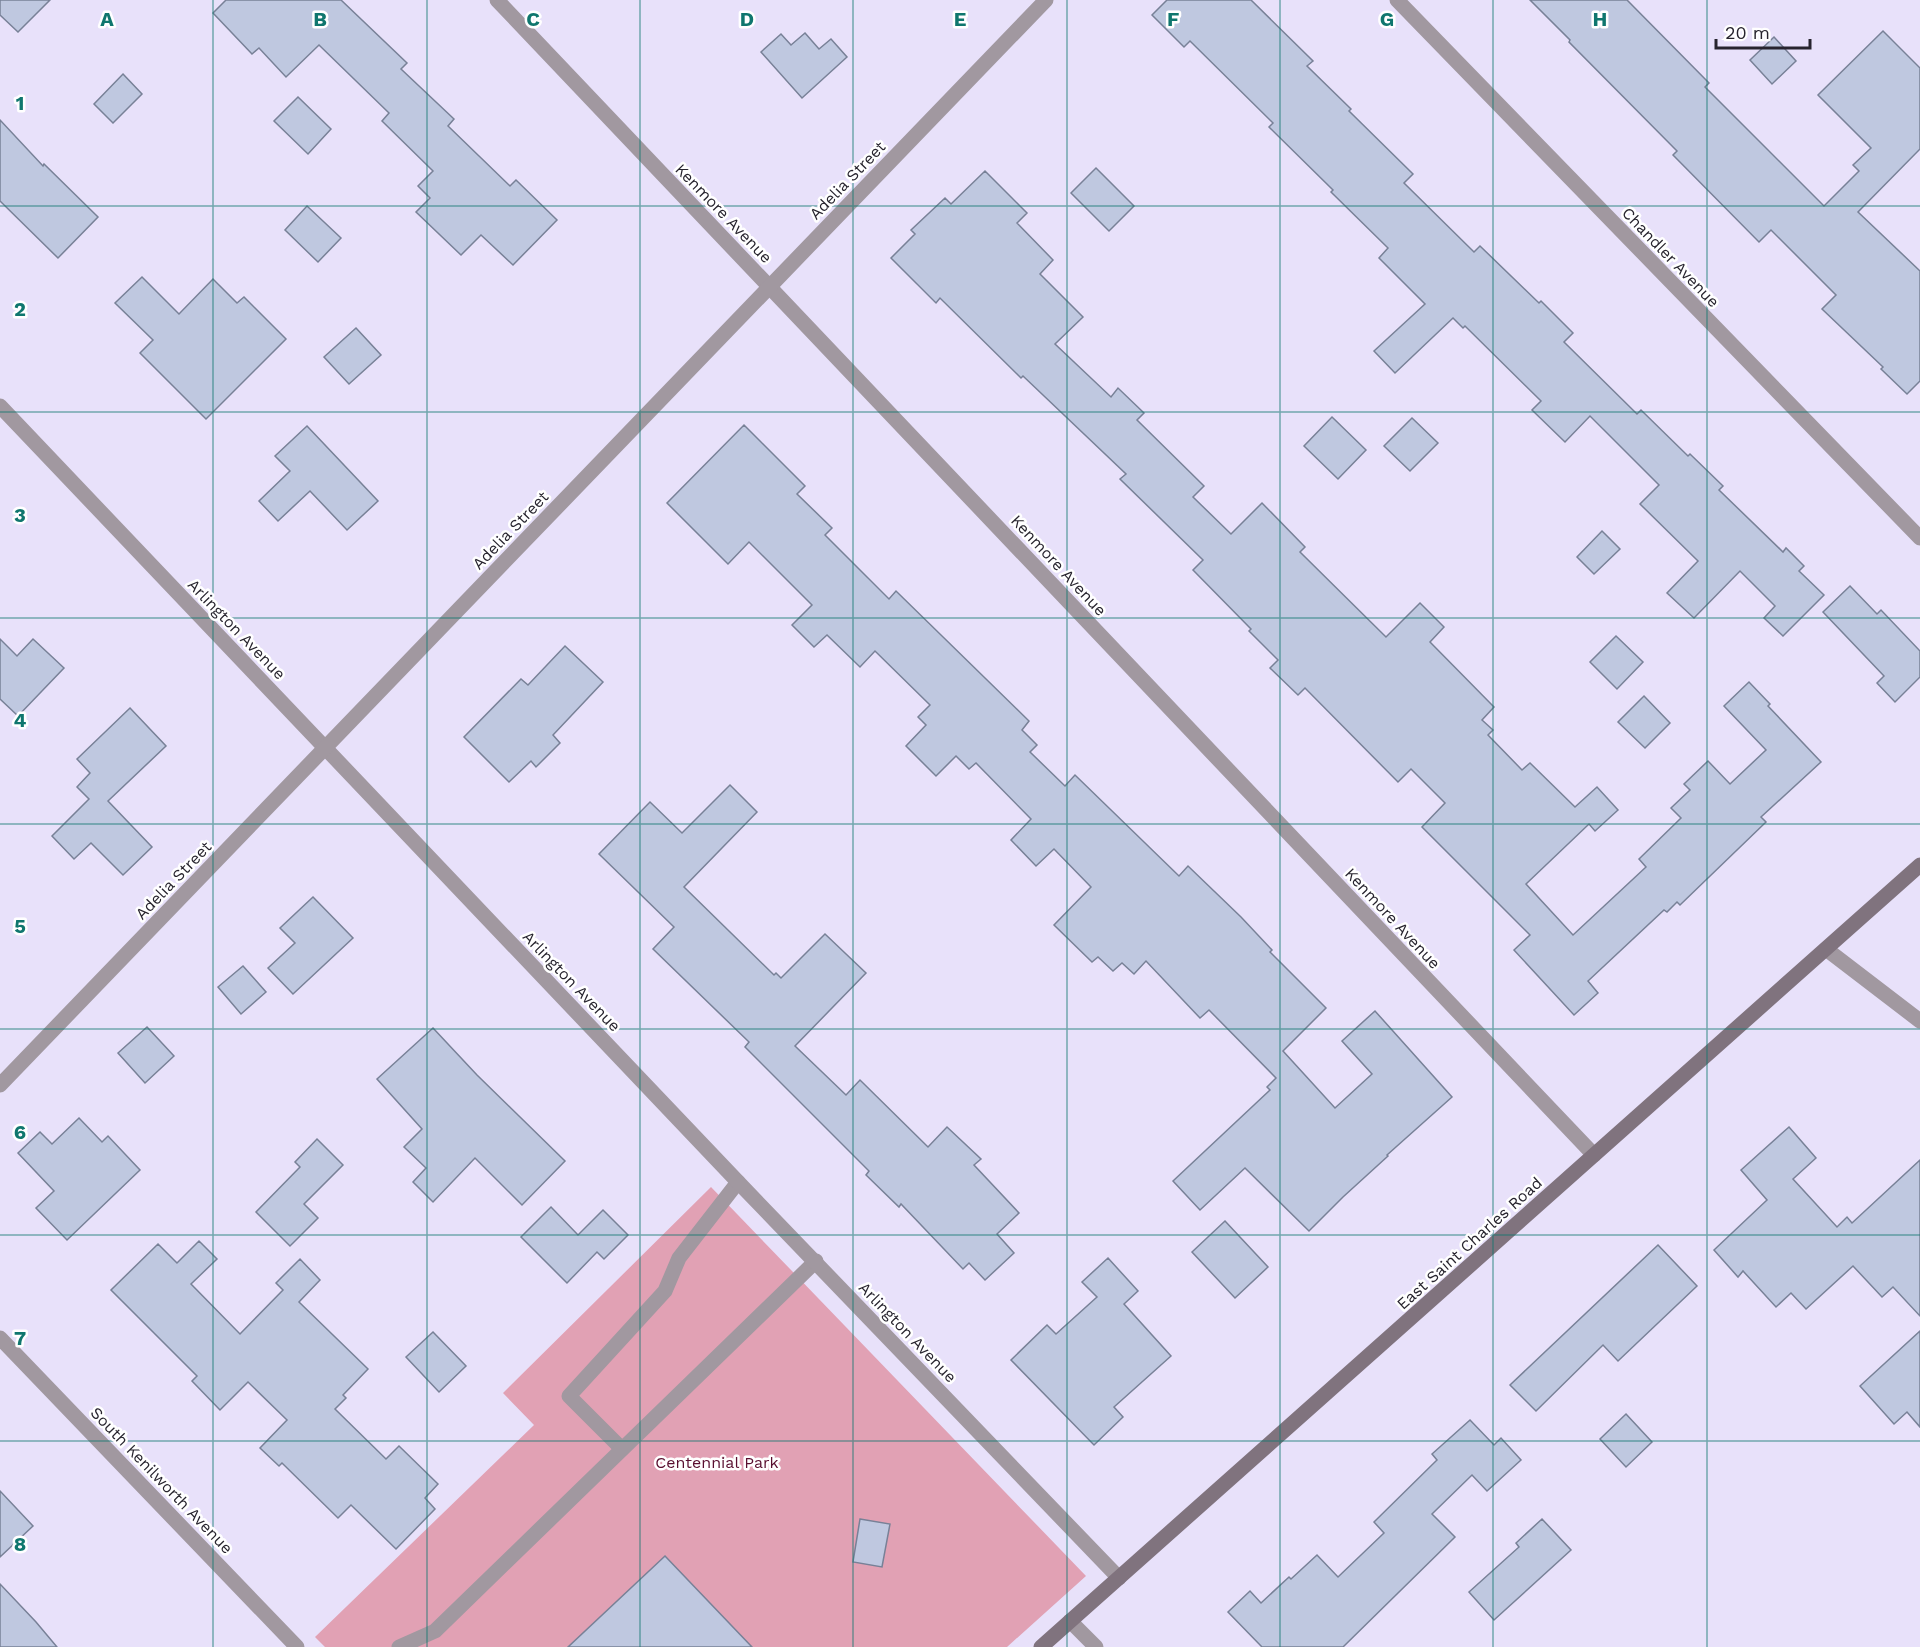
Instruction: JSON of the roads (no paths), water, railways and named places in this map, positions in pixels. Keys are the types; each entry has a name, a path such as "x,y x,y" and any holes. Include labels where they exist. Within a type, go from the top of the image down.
{"main road":[{"name":"East Saint Charles Road","path":"1041,1647 1920,865"}],"street":[{"name":"Kenmore Avenue","path":"497,0 1594,1155"},
{"name":"Adelia Street","path":"0,1085 1046,0"},
{"name":"Chandler Avenue","path":"1397,0 1920,538"},
{"name":"Arlington Avenue","path":"0,406 738,1182 1119,1578"},
{"path":"1826,949 1920,1021"},
{"path":"622,1449 568,1396 665,1291 679,1258 738,1182"},
{"path":"399,1647 435,1630 816,1262"},
{"name":"South Kenilworth Avenue","path":"0,1338 297,1647"},
{"path":"1071,1621 1096,1647"}],"park label":[{"name":"Centennial Park","path":"717,1462"}]}
